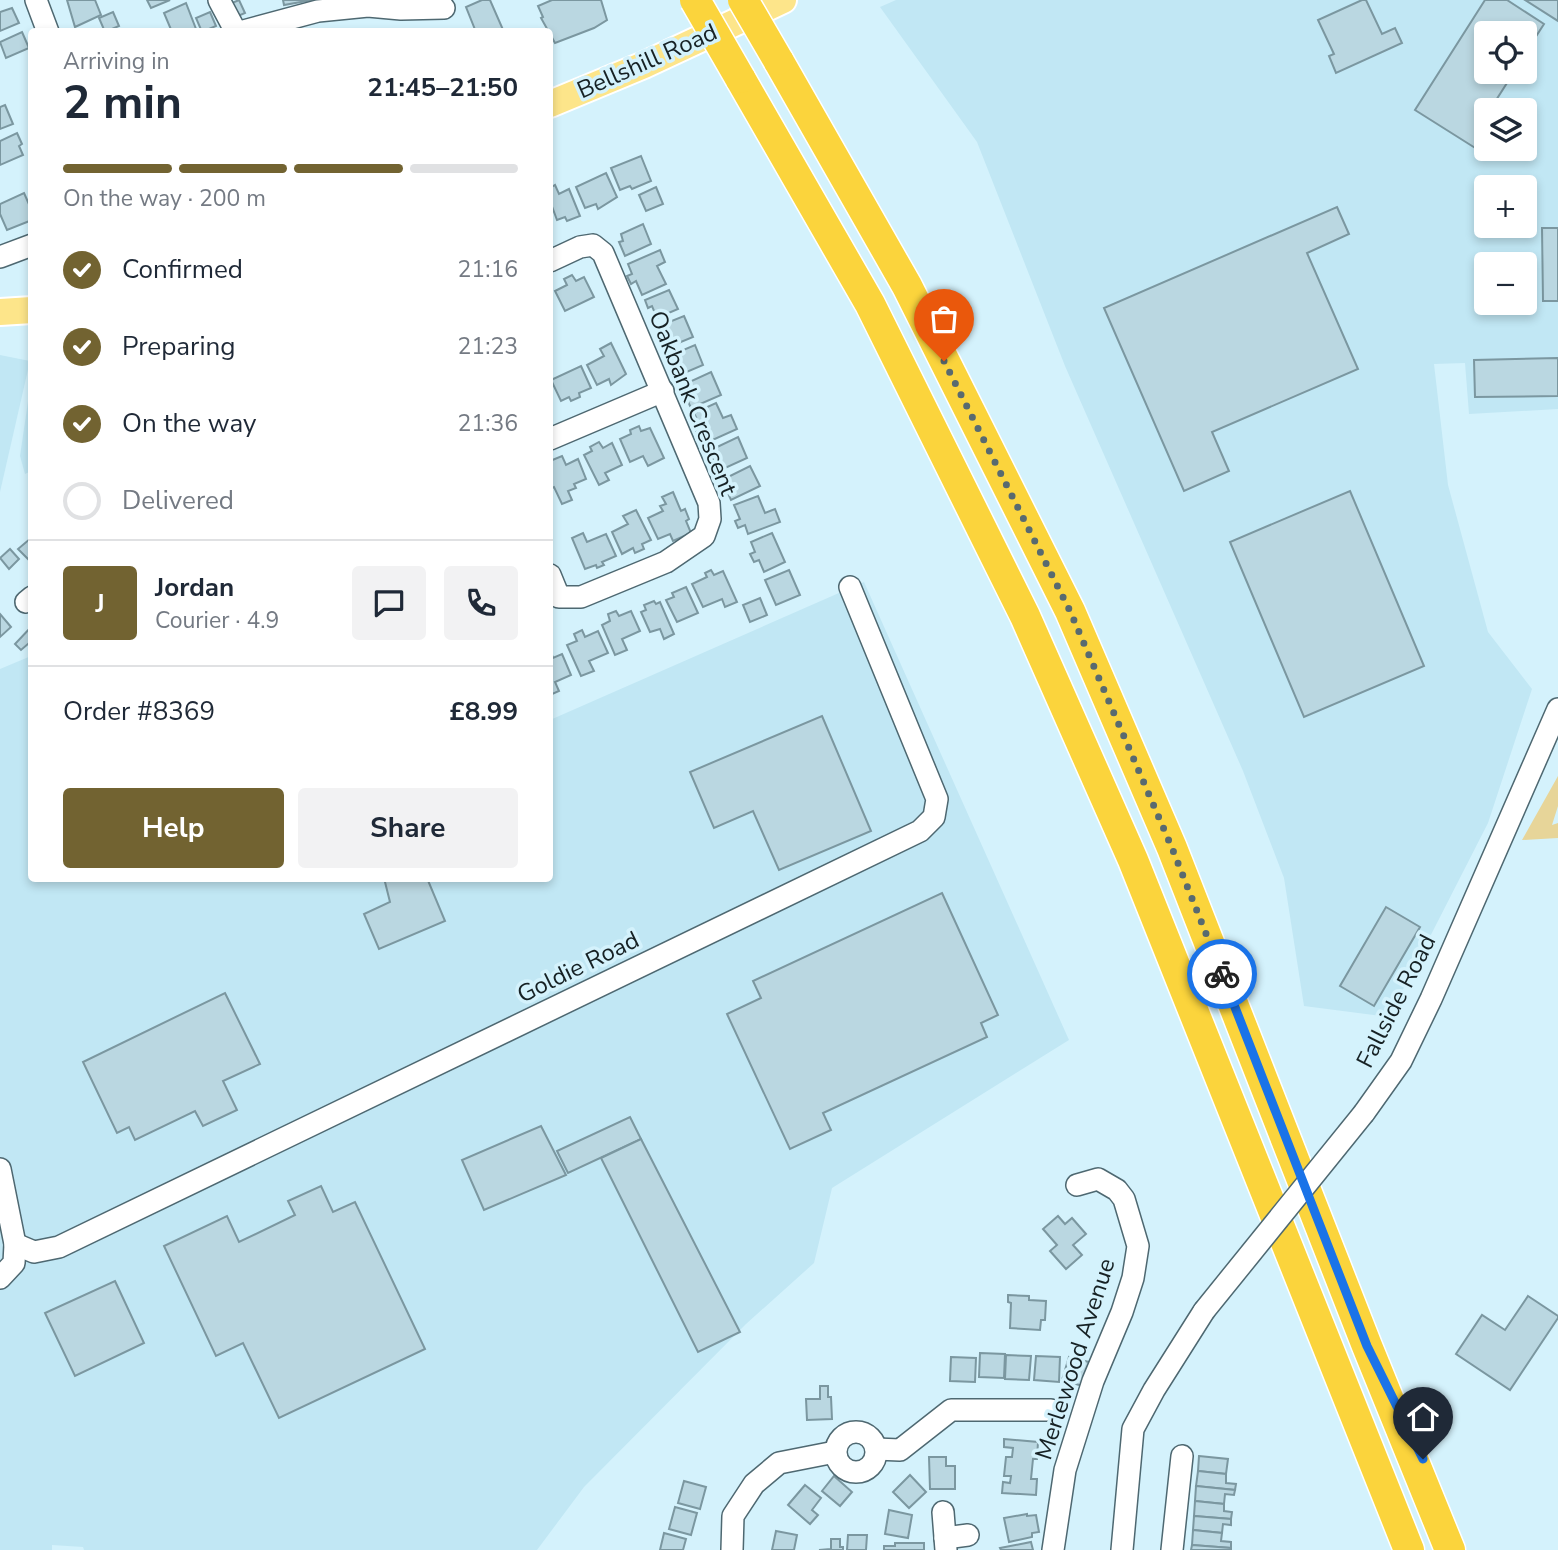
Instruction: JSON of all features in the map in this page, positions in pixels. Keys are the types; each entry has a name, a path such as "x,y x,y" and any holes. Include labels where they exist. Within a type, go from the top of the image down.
{"highway":[{"path":"695,0 870,304 1025,616 1133,860 1409,1550"},
{"path":"743,0 906,286 1070,611 1172,848 1450,1550"},
{"path":"1367,1346 1468,1550"}],"main road":[{"name":"Bellshill Road","path":"553,103 644,65 783,0"},
{"path":"0,312 28,310"}],"street":[{"path":"36,0 46,28"},
{"path":"219,0 236,28"},
{"path":"251,28 291,16 368,3 401,9 444,8"},
{"name":"Oakbank Crescent","path":"553,260 580,247 593,245 603,253 709,503 710,519 704,536 666,562 581,597 559,597 553,582"},
{"path":"0,257 28,246"},
{"path":"553,438 663,391"},
{"name":"Goldie Road","path":"10,1262 34,1252 59,1248 920,831 934,817 937,799 850,587"},
{"name":"Fallside Road","path":"1122,1550 1133,1429 1154,1390 1204,1311 1364,1113 1401,1061 1432,999 1558,709"},
{"path":"0,1169 10,1262"},
{"name":"Merlewood Avenue","path":"1053,1550 1065,1470 1093,1381 1122,1312 1133,1278 1138,1246 1124,1199 1117,1190 1098,1180 1077,1185"},
{"path":"876,1449 900,1450 951,1410 1052,1410"},
{"path":"858,1432 870,1437 876,1449 874,1462 857,1473 839,1465 835,1452 845,1435 858,1432"},
{"path":"732,1550 733,1516 754,1484 779,1462 835,1452"},
{"path":"1172,1550 1182,1456"},
{"path":"943,1511 946,1544 968,1535"}],"shaded area":[{"path":"896,0 1558,0 1558,409 1469,414 1465,363 1434,364 1448,485 1488,632 1532,689 1488,823 1389,1017 1304,1006 1284,878 1243,771 1065,366 977,142 880,7"},
{"path":"0,355 28,361 28,370 0,492"},
{"path":"28,401 28,472 25,474 20,456"},
{"path":"864,582 1069,1040 832,1188 814,1263 746,1324 584,1487 537,1550 84,1550 83,1547 52,1545 52,1550 0,1550 0,669 28,657 28,882 553,882 553,719"},
{"path":"1558,776 1558,806 1552,825 1558,823 1558,838 1522,840"}],"building":[{"path":"67,0 95,0 101,15 75,27"},
{"path":"147,0 170,0 151,8"},
{"path":"239,0 245,13 231,19 225,6"},
{"path":"283,0 312,0 284,5"},
{"path":"482,0 490,0 502,28 474,28 466,7"},
{"path":"552,0 601,0 607,20 555,43 553,28 547,28 538,6"},
{"path":"1366,0 1382,34 1395,28 1402,43 1336,73 1329,56 1334,54 1318,20"},
{"path":"1485,0 1507,0 1544,24 1537,35 1537,21 1474,21 1474,84 1506,84 1497,98 1474,98 1474,147 1415,110"},
{"path":"1525,0 1558,0 1558,21"},
{"path":"186,3 196,28 170,28 164,13"},
{"path":"12,8 19,23 0,31 0,12"},
{"path":"113,12 119,26 103,28 99,18"},
{"path":"210,12 216,26 200,28 196,18"},
{"path":"22,32 28,48 6,58 0,42"},
{"path":"5,105 13,124 0,129 0,107"},
{"path":"17,133 23,155 0,165 0,141"},
{"path":"641,156 651,181 632,189 630,186 620,190 611,168"},
{"path":"606,173 617,197 598,209 596,204 585,208 576,187"},
{"path":"555,185 559,194 569,189 580,216 567,221 565,217 557,220 553,209"},
{"path":"656,187 663,204 646,211 639,195"},
{"path":"24,193 28,202 28,222 7,230 0,214 0,204"},
{"path":"1337,207 1349,234 1307,253 1358,369 1212,432 1229,471 1184,491 1104,308"},
{"path":"643,224 651,244 625,256 619,242 623,241 621,234"},
{"path":"1542,228 1558,228 1558,301 1543,301"},
{"path":"660,250 665,262 657,266 666,284 642,295 636,281 631,284 627,276 632,274 628,264"},
{"path":"572,275 576,281 584,277 594,297 565,311 555,291 567,285 564,279"},
{"path":"669,290 678,309 657,318 652,306 648,308 645,300"},
{"path":"684,316 693,337 664,349 658,335 662,334 659,326"},
{"path":"611,343 626,374 611,385 609,379 597,385 587,365 604,356 600,349"},
{"path":"695,345 703,365 682,374 679,367 674,369 669,356"},
{"path":"1558,358 1558,396 1475,397 1474,360"},
{"path":"581,366 591,388 579,393 580,397 571,401 569,397 561,401 553,379"},
{"path":"711,372 721,395 691,408 684,393 688,391 685,384"},
{"path":"716,403 723,418 731,415 737,429 706,443 702,433 698,435 695,428 700,426 694,413"},
{"path":"639,426 641,431 650,428 664,458 648,466 643,456 630,462 620,439"},
{"path":"738,437 747,458 723,469 720,462 715,464 710,453"},
{"path":"599,442 603,448 612,443 622,465 605,473 609,480 599,485 584,455 592,451 590,447"},
{"path":"562,456 566,465 578,459 586,479 574,484 576,488 568,491 572,500 562,504 553,488 553,460"},
{"path":"750,466 760,486 731,500 725,487 731,484 728,477"},
{"path":"1350,491 1424,666 1304,717 1230,542"},
{"path":"673,492 681,511 685,509 691,533 673,541 670,534 658,539 648,518 663,511 660,506 666,504 662,497"},
{"path":"758,496 765,513 775,509 780,522 748,534 745,525 738,528 735,521 740,519 734,505"},
{"path":"636,510 651,540 642,544 644,549 635,553 633,548 622,554 612,532 628,524 623,516"},
{"path":"583,533 587,542 606,534 616,556 602,562 604,565 597,568 596,565 585,569 572,538"},
{"path":"772,533 785,562 764,572 759,560 754,562 750,554 755,552 751,542"},
{"path":"28,541 28,559 18,549"},
{"path":"10,549 19,559 9,569 0,558"},
{"path":"711,570 714,575 723,571 737,602 725,607 722,599 703,607 692,584 707,577 705,573"},
{"path":"789,570 800,595 776,605 765,580"},
{"path":"686,587 698,613 677,622 666,600 674,597 672,593"},
{"path":"760,598 767,615 750,622 743,605"},
{"path":"654,601 656,604 660,602 674,634 664,639 660,629 650,632 641,612 646,610 644,605"},
{"path":"616,611 619,616 631,611 640,631 622,639 627,650 615,655 602,625 610,621 608,614"},
{"path":"0,614 11,627 0,637"},
{"path":"28,630 28,644 21,650 15,644"},
{"path":"582,630 585,637 598,631 608,653 589,661 594,671 581,676 567,645 577,641 574,634"},
{"path":"562,654 571,675 555,682 559,691 553,694 553,658"},
{"path":"822,716 871,831 779,870 753,811 714,828 690,772"},
{"path":"385,882 429,882 445,921 379,949 364,914 390,902"},
{"path":"942,893 998,1015 981,1023 987,1037 823,1113 831,1130 790,1149 727,1014 761,998 753,981"},
{"path":"1386,907 1420,927 1374,1006 1340,986"},
{"path":"225,993 260,1064 223,1081 237,1110 203,1126 195,1111 135,1140 129,1127 117,1133 83,1062"},
{"path":"630,1117 641,1139 568,1173 557,1151"},
{"path":"541,1126 566,1175 484,1210 462,1160"},
{"path":"641,1139 740,1332 698,1352 601,1158"},
{"path":"321,1186 333,1212 355,1202 425,1349 279,1418 243,1343 216,1356 164,1246 227,1216 239,1242 295,1215 288,1201"},
{"path":"1058,1216 1065,1224 1072,1218 1086,1234 1073,1245 1082,1255 1066,1269 1050,1251 1057,1245 1043,1229"},
{"path":"115,1281 144,1343 75,1376 45,1313"},
{"path":"1008,1295 1029,1296 1029,1300 1046,1301 1045,1320 1041,1320 1040,1330 1010,1328 1011,1303 1008,1302"},
{"path":"1528,1296 1558,1318 1510,1390 1456,1354 1482,1315 1505,1330"},
{"path":"980,1353 1005,1354 1004,1378 979,1377"},
{"path":"1006,1355 1031,1356 1029,1380 1005,1379"},
{"path":"1036,1356 1060,1357 1059,1382 1034,1380"},
{"path":"951,1357 976,1358 975,1382 950,1381"},
{"path":"1069,1357 1093,1363 1086,1387 1062,1380"},
{"path":"820,1386 828,1386 832,1419 807,1420 806,1399 820,1399"},
{"path":"1004,1439 1038,1442 1037,1459 1033,1459 1031,1479 1037,1479 1036,1495 1002,1493 1003,1482 1010,1483 1011,1476 1004,1476 1006,1457 1012,1457 1013,1448 1004,1447"},
{"path":"1199,1456 1228,1459 1226,1474 1198,1471"},
{"path":"929,1457 946,1457 946,1466 955,1466 955,1489 930,1489"},
{"path":"1198,1471 1226,1474 1226,1483 1236,1484 1235,1490 1196,1486"},
{"path":"910,1475 926,1492 909,1508 893,1492"},
{"path":"834,1476 852,1492 840,1506 822,1491"},
{"path":"684,1481 706,1487 700,1509 678,1503"},
{"path":"805,1485 821,1498 812,1510 818,1515 810,1524 788,1505"},
{"path":"1196,1486 1235,1490 1234,1495 1225,1494 1224,1504 1195,1501"},
{"path":"1195,1501 1224,1504 1224,1511 1232,1512 1231,1519 1194,1516"},
{"path":"675,1507 697,1513 691,1535 669,1529"},
{"path":"889,1510 912,1515 908,1538 885,1534"},
{"path":"1036,1515 1039,1532 1032,1533 1032,1537 1009,1542 1004,1518"},
{"path":"1194,1516 1231,1519 1231,1525 1223,1524 1222,1533 1193,1530"},
{"path":"1193,1530 1222,1533 1221,1541 1231,1542 1231,1548 1192,1545"},
{"path":"776,1531 797,1535 794,1550 772,1550"},
{"path":"664,1533 686,1539 683,1550 660,1550"},
{"path":"848,1535 867,1535 866,1550 847,1550"},
{"path":"831,1539 840,1539 840,1547 843,1547 843,1550 819,1550 831,1549"},
{"path":"1031,1542 1033,1550 1000,1548"},
{"path":"895,1543 924,1543 924,1550 884,1550 884,1546 895,1546"},
{"path":"1192,1545 1231,1548 1231,1550 1191,1550"}],"way so far":[{"path":"944,361 1070,611 1172,848 1222,974"}],"route":[{"path":"1222,974 1367,1346 1423,1459"}]}
